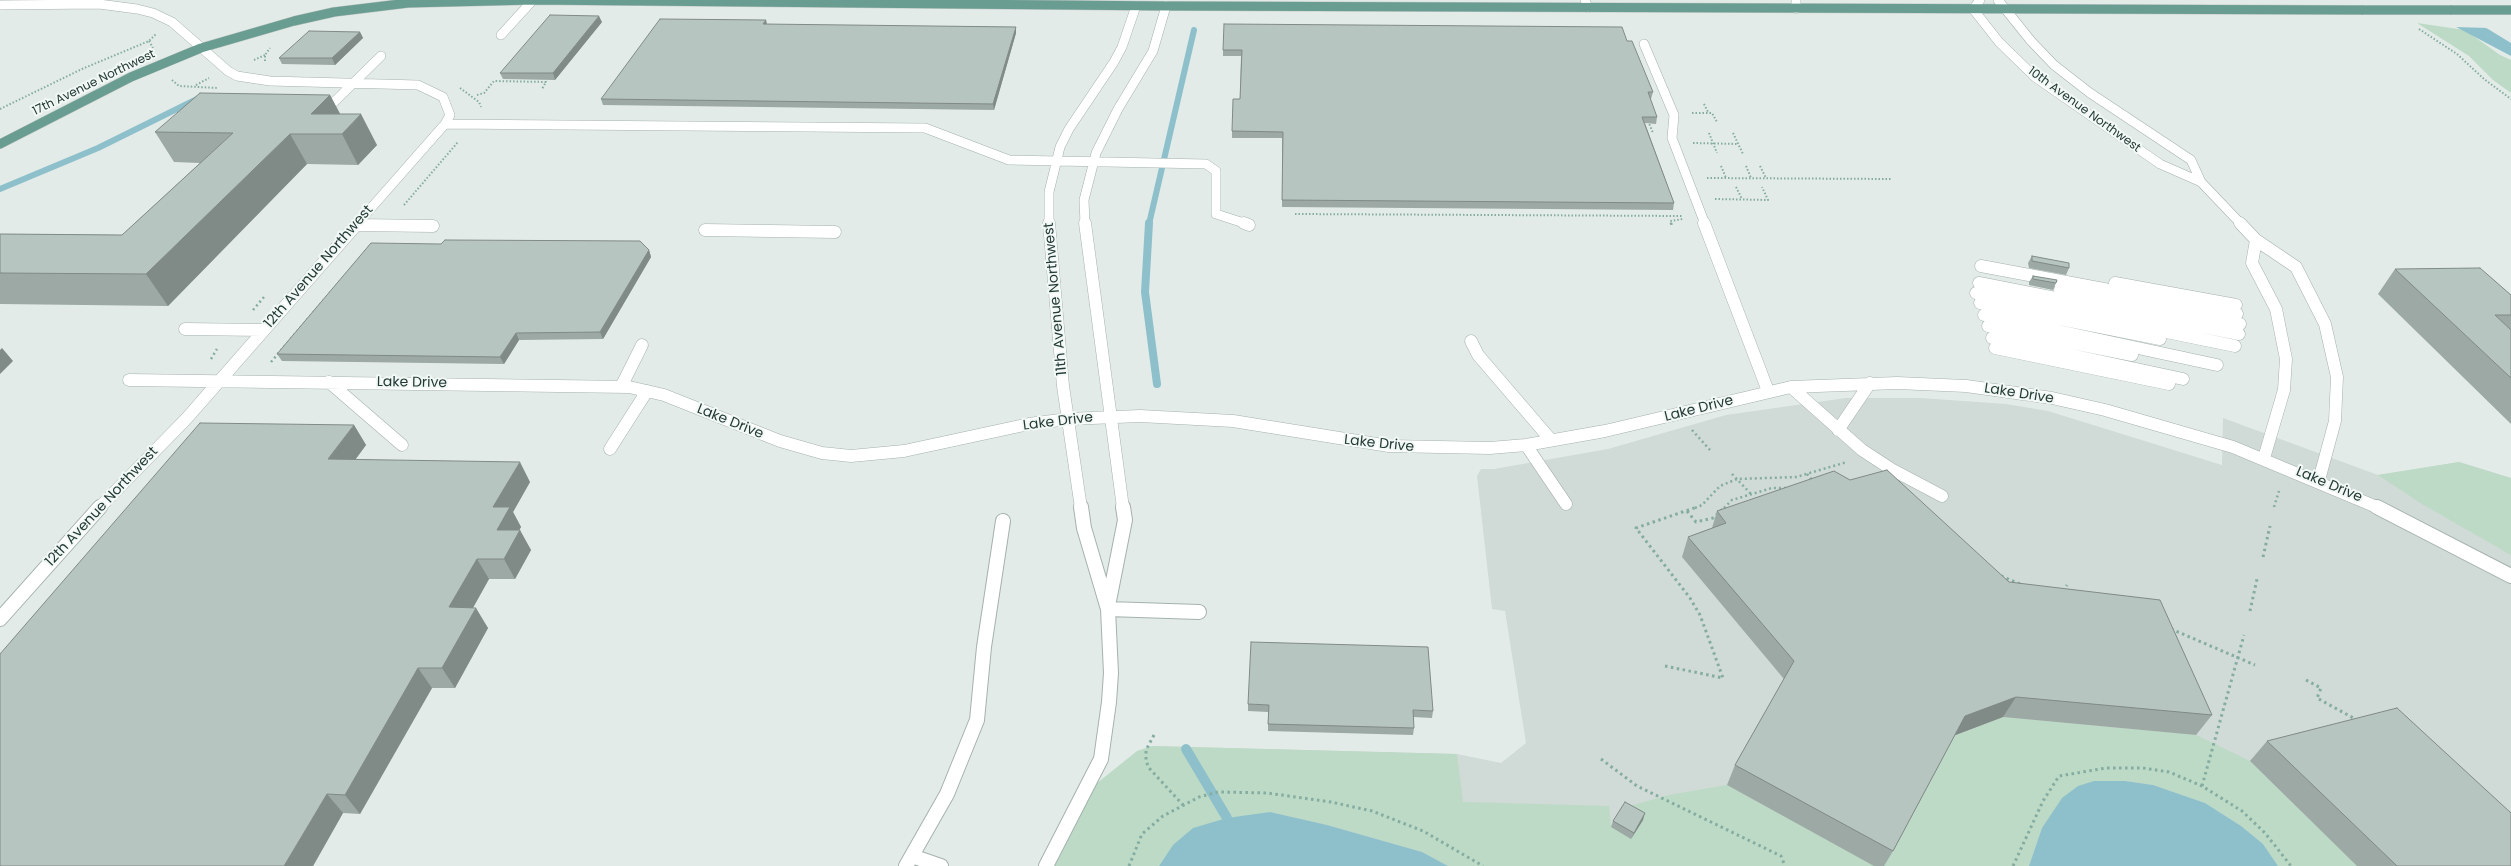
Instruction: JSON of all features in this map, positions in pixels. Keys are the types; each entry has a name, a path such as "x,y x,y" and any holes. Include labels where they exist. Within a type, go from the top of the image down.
{"main road":[{"name":"17th Avenue Northwest","path":"0,144 131,77 201,48 294,21 365,7 431,2 533,0 1136,6 1586,4 1796,9 2511,10"}],"street":[{"path":"501,34 533,0"},
{"path":"1796,0 1796,9"},
{"path":"1973,9 1980,0"},
{"name":"10th Avenue Northwest","path":"1998,0 2039,50 2069,77 2191,160 2201,182 2256,240 2296,267 2319,307 2331,343 2338,377 2338,396 2335,421 2319,480"},
{"path":"0,5 99,4 137,9 164,18 228,70 243,77 270,81 400,83 430,88 443,97 449,108 450,115 445,124 925,128 1009,160 1055,162 1202,163 1211,165 1216,171 1216,214 1249,226"},
{"name":"11th Avenue Northwest","path":"1108,609 1084,528 1068,419 1048,220 1049,192 1055,162 1069,129 1117,57 1136,6"},
{"name":"11th Avenue Northwest","path":"1046,866 1086,792 1100,759 1108,710 1111,673 1108,609 1125,520 1085,226 1086,188 1092,162 1118,109 1153,50 1166,6"},
{"name":"10th Avenue Northwest","path":"1973,9 2012,56 2052,90 2160,164 2201,182"},
{"path":"1644,44 1674,115 1672,138 1768,391"},
{"path":"329,107 381,56"},
{"name":"12th Avenue Northwest","path":"0,618 101,505 187,418 445,124"},
{"path":"356,225 433,226"},
{"path":"705,230 835,232"},
{"path":"2256,240 2252,263 2276,309 2286,359 2284,390 2264,458"},
{"path":"1991,260 2238,319"},
{"path":"1979,284 2238,319"},
{"path":"1979,284 2238,319"},
{"path":"1979,284 2232,349"},
{"path":"2204,370 1986,321 2217,364"},
{"path":"185,329 264,330"},
{"path":"1471,341 1478,355 1551,440"},
{"path":"2169,384 1993,343 2183,378"},
{"path":"621,387 642,344"},
{"name":"Lake Drive","path":"129,380 221,380 621,387 664,395 780,441 822,453 851,456 904,451 1001,429 1068,419 1111,416 1150,416 1233,421 1360,443 1411,448 1458,449 1526,445 1666,417 1768,391 1870,383 1966,386 2052,398 2166,426 2264,458 2319,480 2414,524 2511,576"},
{"path":"329,382 402,445"},
{"path":"1838,430 1870,383"},
{"path":"1791,388 1862,450 1890,469 1942,496"},
{"path":"610,449 647,391"},
{"path":"1526,445 1566,504"},
{"path":"941,866 909,861 947,794 977,720 984,648 1003,521"},
{"path":"1108,609 1200,612"}],"path":[{"path":"2416,27 2458,54 2484,79 2511,99"},
{"path":"0,109 97,62 149,41"},
{"path":"266,64 265,55 271,49"},
{"path":"477,95 484,93 494,82 546,82 542,89"},
{"path":"176,84 179,86 203,86 226,90"},
{"path":"1704,104 1708,113"},
{"path":"1688,112 1712,113 1717,122"},
{"path":"1709,133 1718,154"},
{"path":"1733,133 1743,154"},
{"path":"1688,143 1738,144"},
{"path":"1722,166 1726,178"},
{"path":"1746,166 1751,178"},
{"path":"1760,166 1766,178"},
{"path":"1704,178 1892,179"},
{"path":"1736,187 1742,199"},
{"path":"1712,199 1768,200 1762,187"},
{"path":"1295,214 1684,216"},
{"path":"235,330 270,291"},
{"path":"1691,429 1710,450"},
{"path":"1665,666 1723,678 1697,609 1636,528 1702,505 1720,486 1737,479 1796,477 1854,461"},
{"path":"1732,474 1751,494"},
{"path":"1807,474 1816,483 1810,485"},
{"path":"1687,511 1696,522 1713,518 1725,505 1751,494 1772,488 1792,488"},
{"path":"2274,507 2279,491"},
{"path":"2263,557 2270,526"},
{"path":"1998,575 2022,585"},
{"path":"2250,611 2257,579"},
{"path":"2061,595 2067,584"},
{"path":"2167,628 2255,666"},
{"path":"2202,786 2244,635"},
{"path":"2306,680 2321,688 2317,698 2360,722"},
{"path":"1154,735 1146,750 1146,761 1149,768 1184,805"},
{"path":"1601,759 1637,786 1781,856 1785,866"},
{"path":"2013,866 2043,801 2059,776 2079,771 2143,768 2169,772 2202,786 2242,811 2265,832 2291,866"},
{"path":"1129,866 1142,834 1163,816 1199,797 1218,792 1267,793 1331,802 1372,811 1423,831 1483,866"}],"shaded area":[{"path":"1846,398 1920,398 2006,404 2048,411 2222,465 2223,418 2378,475 2459,462 2511,478 2511,866 1094,866 1138,764 1152,746 1457,754 1501,763 1526,743 1505,611 1492,609 1477,476 1481,469 1494,469 1608,449 1726,415"}],"green space":[{"path":"2417,23 2465,30 2500,55 2511,60 2511,93 2493,80 2469,56"},
{"path":"2459,462 2511,478 2511,555 2422,504 2378,475"},
{"path":"2003,717 2196,735 2250,761 2357,866 2278,866 2263,844 2241,826 2205,803 2153,785 2125,781 2094,781 2042,828 2029,866 1884,866 1953,736"},
{"path":"1152,746 1457,754 1463,802 1609,806 1611,827 1623,808 1669,795 1727,785 1875,866 1448,866 1422,852 1327,825 1270,812 1173,845 1159,866 1046,866 1086,792 1137,751"}],"water":[{"path":"2441,19 2469,20 2488,29 2511,43 2511,56"},
{"path":"2094,781 2125,781 2153,785 2205,803 2241,826 2263,844 2278,866 2029,866 2042,828 2062,798 2078,786"},
{"path":"1270,812 1327,825 1422,852 1448,866 1159,866 1173,845 1193,828 1227,818"}],"pier":[{"path":"2394,0 2427,0 2489,28 2454,27"}],"building":[{"path":"550,15 599,16 553,73 500,73"},
{"path":"660,19 766,20 763,24 1016,27 993,104 601,99"},
{"path":"1224,24 1622,27 1627,41 1632,41 1653,92 1648,92 1657,117 1642,117 1674,203 1282,200 1283,132 1232,131 1233,99 1240,99 1242,50 1223,50"},
{"path":"309,31 360,32 332,58 279,58"},
{"path":"200,93 330,95 311,114 361,114 342,134 290,134 146,274 0,273 0,234 122,235 233,133 155,132"},
{"path":"445,240 640,241 649,250 600,332 516,333 500,357 277,354 371,243 441,244"},
{"path":"2032,256 2069,263 2069,268 2032,261"},
{"path":"2480,268 2511,295 2511,315 2495,315 2511,330 2511,378 2395,269"},
{"path":"2033,276 2057,280 2056,283 2033,279"},
{"path":"200,423 354,425 328,459 520,462 493,507 510,507 497,530 520,530 504,559 477,559 449,607 476,608 442,668 418,668 345,795 327,794 284,866 0,866 0,654"},
{"path":"1887,470 2009,582 2160,600 2212,715 2016,697 1965,716 1893,851 1735,765 1794,661 1688,537 1726,523 1717,511 1834,471 1850,480"},
{"path":"1251,642 1428,647 1433,711 1413,710 1414,728 1268,724 1269,705 1248,704"},
{"path":"2397,708 2511,813 2511,866 2397,866 2267,741"},
{"path":"1625,802 1645,813 1634,833 1613,821"}],"waterway":[{"path":"1149,224 1194,30"},
{"path":"0,189 98,148 197,99"},
{"path":"1149,223 1145,292 1157,384"},
{"path":"1186,749 1227,818"}]}
